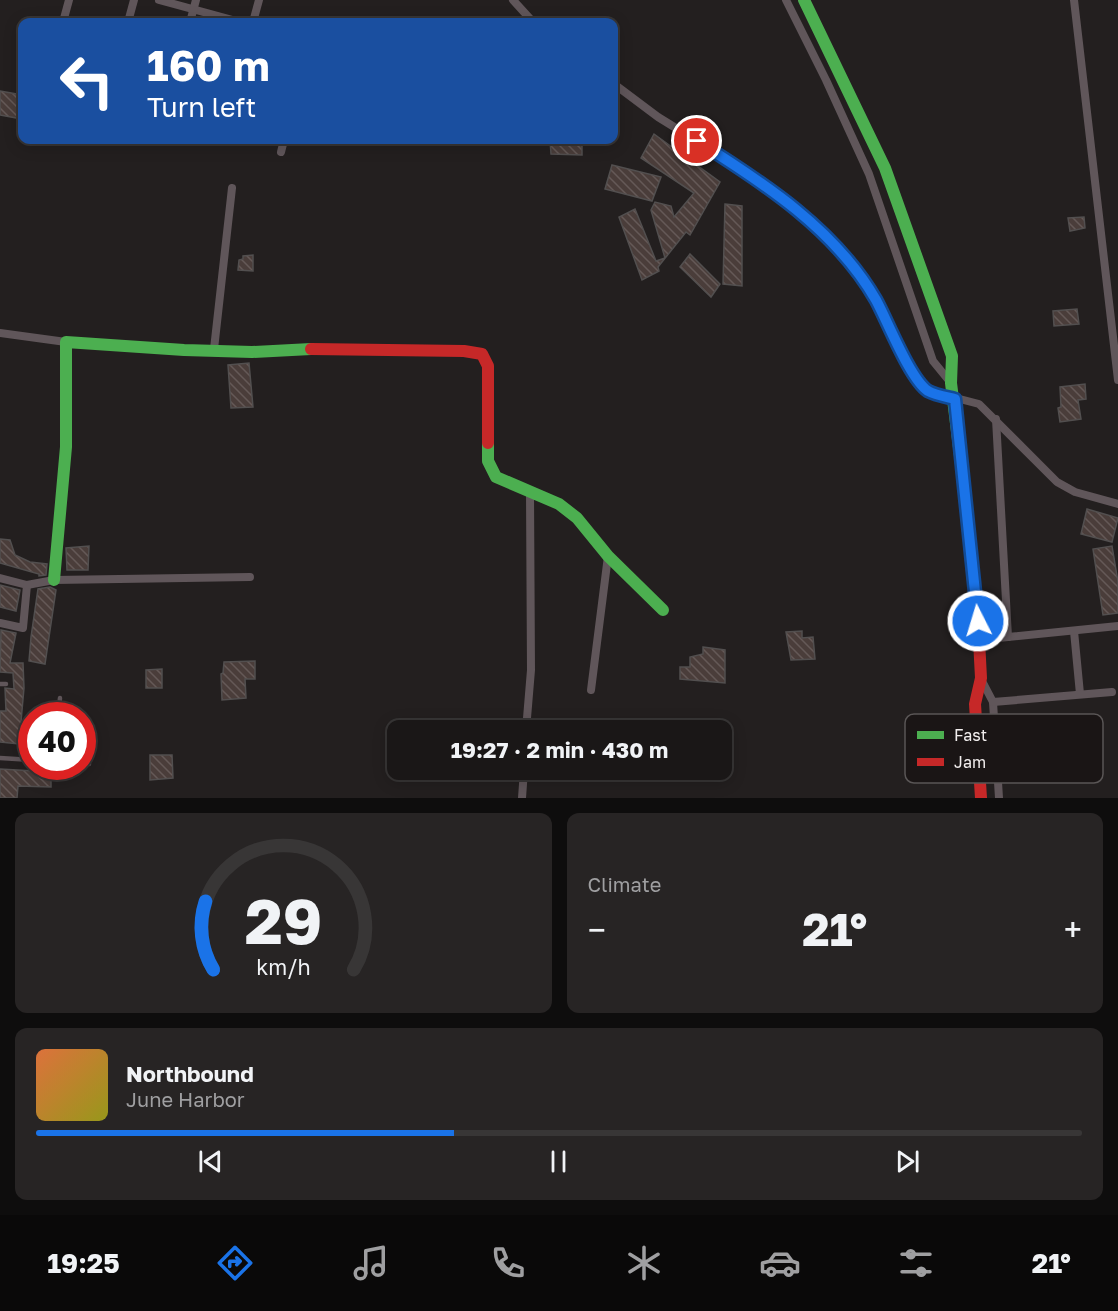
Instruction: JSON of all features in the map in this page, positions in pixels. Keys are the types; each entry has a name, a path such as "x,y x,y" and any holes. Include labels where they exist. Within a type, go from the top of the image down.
{"street":[{"path":"64,18 69,0"},
{"path":"129,18 134,0"},
{"path":"159,0 226,18"},
{"path":"191,18 196,0"},
{"path":"254,18 259,0"},
{"path":"513,0 530,18"},
{"path":"786,0 826,80 868,174 933,361 951,383"},
{"path":"804,0 885,168 952,356 951,383 955,399 979,640 981,678 975,704 976,714"},
{"path":"1074,0 1118,380"},
{"path":"618,87 658,117 755,177 842,249 872,293 916,378 929,391 979,404 996,418 1038,465 1057,482 1075,492 1118,504"},
{"path":"281,152 283,144"},
{"path":"214,349 232,188"},
{"path":"0,333 66,342 252,352 287,349 409,350 482,354 488,366 490,385 488,461 496,477 559,504 577,518 608,556 663,610"},
{"path":"54,580 66,447 66,342"},
{"path":"996,418 1008,638"},
{"path":"527,720 531,670 530,493"},
{"path":"591,690 608,556"},
{"path":"0,578 27,585 54,580 250,577"},
{"path":"0,623 22,628 27,585"},
{"path":"979,640 1118,626"},
{"path":"1074,631 1080,694"},
{"path":"981,678 993,702 994,714"},
{"path":"993,702 1112,692"},
{"path":"522,798 523,780"},
{"path":"980,783 981,798"},
{"path":"998,783 999,798"}],"lane":[{"path":"60,698 60,702"},
{"path":"0,758 18,759"}],"building":[{"path":"0,91 18,94 18,118 0,115"},
{"path":"654,134 720,182 690,235 686,232 658,267 659,271 642,280 619,217 635,209 656,261 665,258 651,210 655,202 671,206 674,217 694,193 641,158"},
{"path":"550,144 582,144 582,155 551,154"},
{"path":"612,165 661,177 652,201 605,189"},
{"path":"725,204 742,206 742,286 723,284"},
{"path":"1084,217 1085,228 1070,231 1068,218"},
{"path":"690,254 720,284 711,297 680,267"},
{"path":"253,255 253,271 238,270 239,260 243,259 243,256"},
{"path":"1077,309 1079,324 1054,326 1053,311"},
{"path":"249,363 253,407 231,408 228,365"},
{"path":"1085,384 1086,399 1078,400 1081,419 1060,422 1058,408 1061,407 1060,387"},
{"path":"1087,509 1118,518 1112,542 1081,534"},
{"path":"0,539 10,540 15,555 30,562 47,564 46,575 39,576 39,574 0,563"},
{"path":"89,546 88,570 67,570 66,548"},
{"path":"1112,546 1118,582 1118,613 1103,615 1093,549"},
{"path":"0,585 20,590 16,611 0,607"},
{"path":"50,587 56,590 45,664 29,661 38,589"},
{"path":"1,630 16,633 10,663 23,663 24,688 23,702 18,702 18,744 0,742 0,711 6,711 5,688 14,689 13,673 0,672"},
{"path":"802,631 802,638 813,637 815,659 791,660 786,632"},
{"path":"703,647 725,650 725,683 680,679 680,667 690,667 690,657 703,654"},
{"path":"255,661 255,679 245,679 246,698 222,700 221,674 224,662"},
{"path":"162,669 162,688 146,688 146,670"},
{"path":"150,755 172,755 173,778 150,780"},
{"path":"0,769 18,770 18,780 51,780 51,787 18,786 17,798 0,798"}],"traffic: fast":[{"path":"804,0 885,168 952,356 951,383 961,464"},
{"path":"54,580 66,447 66,342 252,352 311,349"},
{"path":"488,443 488,461 496,477 559,504 577,518 608,556 663,610"}],"traffic: jam":[{"path":"311,349 464,351 482,354 488,366 488,443"},
{"path":"961,464 979,640 981,678 975,704 976,714"},
{"path":"980,783 981,798"}],"route":[{"path":"697,141 755,177 842,249 877,301 916,378 929,391 955,399 978,621"}]}
